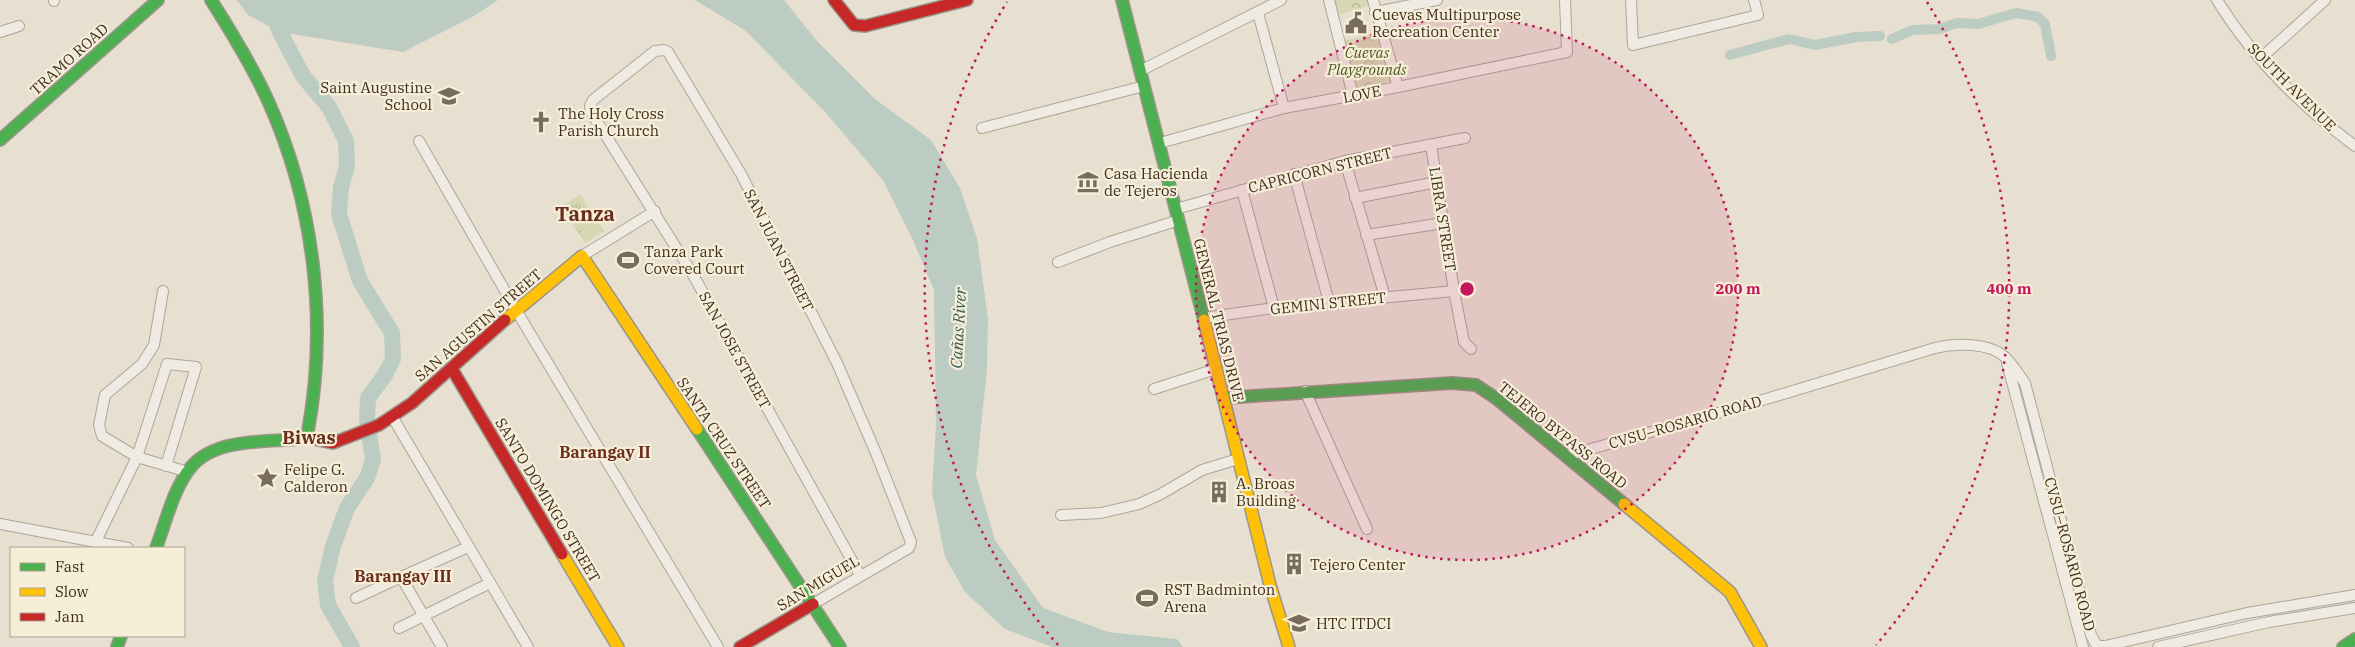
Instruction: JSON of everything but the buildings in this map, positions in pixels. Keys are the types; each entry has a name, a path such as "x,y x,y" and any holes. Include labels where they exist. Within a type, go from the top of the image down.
{"main road":[{"name":"TRAMO ROAD","path":"0,140 158,0"},
{"path":"211,0 241,46 270,104 288,155 303,213 318,314 313,401 307,436"},
{"path":"834,0 847,20 854,25 865,26 941,3 967,0"},
{"name":"GENERAL TRIAS DRIVE","path":"1122,0 1160,143 1270,585 1289,647"},
{"name":"SAN AGUSTIN STREET","path":"156,547 188,472 198,459 218,450 242,444 307,436 333,443 380,425 393,418 452,369 516,310 582,256"},
{"name":"SANTA CRUZ STREET","path":"582,256 840,647"},
{"name":"SANTO DOMINGO STREET","path":"452,369 618,647"},
{"name":"TEJERO BYPASS ROAD","path":"1223,398 1305,391 1452,383 1476,385 1493,396 1730,592 1736,598 1761,647"},
{"name":"SAN MIGUEL","path":"741,647 813,604"},
{"path":"2344,647 2355,639"}],"street":[{"path":"1140,71 1281,0"},
{"path":"1328,0 1353,96"},
{"path":"1373,0 1398,87"},
{"path":"1375,12 1437,0"},
{"name":"LOVE","path":"1160,143 1284,108 1353,96 1566,52 1565,0"},
{"path":"1631,0 1633,45 1758,15 1754,0"},
{"name":"SOUTH AVENUE","path":"2217,0 2230,21 2260,59 2324,122 2355,146"},
{"path":"2260,59 2325,0"},
{"path":"1258,13 1284,108"},
{"path":"0,32 20,26"},
{"name":"SAN JUAN STREET","path":"590,104 655,51 664,50 668,52 741,174 838,363 876,453 911,546"},
{"path":"982,128 1144,86"},
{"name":"SAN JOSE STREET","path":"590,104 593,114 656,211 692,272 860,575"},
{"name":"CAPRICORN STREET","path":"1058,262 1177,214 1242,190 1294,174 1345,161 1465,138"},
{"path":"419,141 516,310 718,647"},
{"name":"LIBRA STREET","path":"1432,145 1454,291 1464,342 1471,349"},
{"path":"1345,161 1385,297"},
{"path":"1294,174 1330,302"},
{"path":"1355,198 1437,182"},
{"path":"1242,190 1274,308"},
{"name":"SAN AGUSTIN STREET","path":"582,256 656,211"},
{"path":"1366,235 1443,223"},
{"path":"163,291 154,345 142,364 105,395 99,425 102,436 137,457 188,472"},
{"name":"GEMINI STREET","path":"1204,318 1274,308 1454,291"},
{"name":"CVSU–ROSARIO ROAD","path":"1566,456 1744,406 1943,346 1971,345 2005,357 2025,383 2091,635 2097,646 2105,646 2246,613 2355,595"},
{"name":"CVSU–ROSARIO ROAD","path":"2005,357 2083,647"},
{"path":"96,541 137,457 167,364 196,367 166,466"},
{"path":"1154,389 1216,369"},
{"path":"1305,391 1367,529"},
{"path":"393,418 528,647"},
{"path":"1061,515 1100,514 1139,504 1161,494 1202,470 1238,459"},
{"path":"0,524 123,547"},
{"name":"SAN MIGUEL","path":"813,604 911,546"},
{"path":"356,598 468,547"},
{"path":"401,577 442,647"},
{"path":"400,628 490,584"},
{"path":"2158,647 2259,624 2355,608"}],"green space":[{"path":"1333,0 1368,0 1369,5 1336,16"},
{"name":"Cuevas Playgrounds","path":"1378,32 1391,81 1356,88 1343,41"},
{"path":"580,194 604,231 585,243 561,207"}],"water":[{"path":"237,0 498,0 474,16 403,52 280,32 248,15"},
{"name":"Cañas River","path":"695,0 784,0 817,41 875,99 931,140 960,188 977,238 988,319 987,369 976,475 995,540 1043,608 1108,632 1177,639 1183,647 1052,647 1005,629 965,592 945,557 932,492 936,425 934,290 912,238 883,180 825,112 746,31"}],"waterway":[{"path":"268,0 280,32 303,76 329,107 346,141 347,166 341,187 339,214 360,281 392,333 393,359 385,375 368,398 367,420 373,460 367,478 347,508 333,546 325,581 328,605 352,647"},
{"path":"1892,39 1912,30 1939,29 1957,23 1978,24 2016,13 2038,17 2045,24 2051,56"},
{"path":"1730,55 1789,39 1815,45 1856,37 1880,36"}],"traffic: fast":[{"path":"0,140 158,0"},
{"path":"211,0 263,90 284,142 297,182 313,264 316,306 317,348 314,390 308,431"},
{"path":"1122,0 1204,320"},
{"path":"1223,398 1452,383 1476,385 1497,399 1624,504"},
{"path":"697,429 840,647"},
{"path":"156,547 179,485 191,467 201,458 213,451 242,443 300,439"},
{"path":"117,647 121,637"},
{"path":"2343,647 2355,639"}],"traffic: slow":[{"path":"505,320 582,256 697,429"},
{"path":"1204,320 1270,585 1289,647"},
{"path":"1624,504 1730,592 1761,647"},
{"path":"562,554 618,647"}],"traffic: jam":[{"path":"834,0 854,25 865,26 967,0"},
{"path":"314,439 333,443 379,425 412,403 505,320"},
{"path":"452,369 562,554"},
{"path":"740,647 813,604"}],"place":[{"name":"Cuevas Multipurpose Recreation Center","path":"1356,23"},
{"name":"Saint Augustine School","path":"449,96"},
{"name":"The Holy Cross Parish Church","path":"541,122"},
{"name":"Casa Hacienda de Tejeros","path":"1088,182"},
{"name":"Tanza Park Covered Court","path":"628,260"},
{"name":"Felipe G. Calderon","path":"267,478"},
{"name":"A. Broas Building","path":"1219,492"},
{"name":"Tejero Center","path":"1294,564"},
{"name":"RST Badminton Arena","path":"1147,598"},
{"name":"HTC ITDCI","path":"1299,623"}],"district":[{"name":"Tanza","path":"585,213"},
{"name":"Biwas","path":"309,437"},
{"name":"Barangay II","path":"605,452"},
{"name":"Barangay III","path":"403,576"}]}
